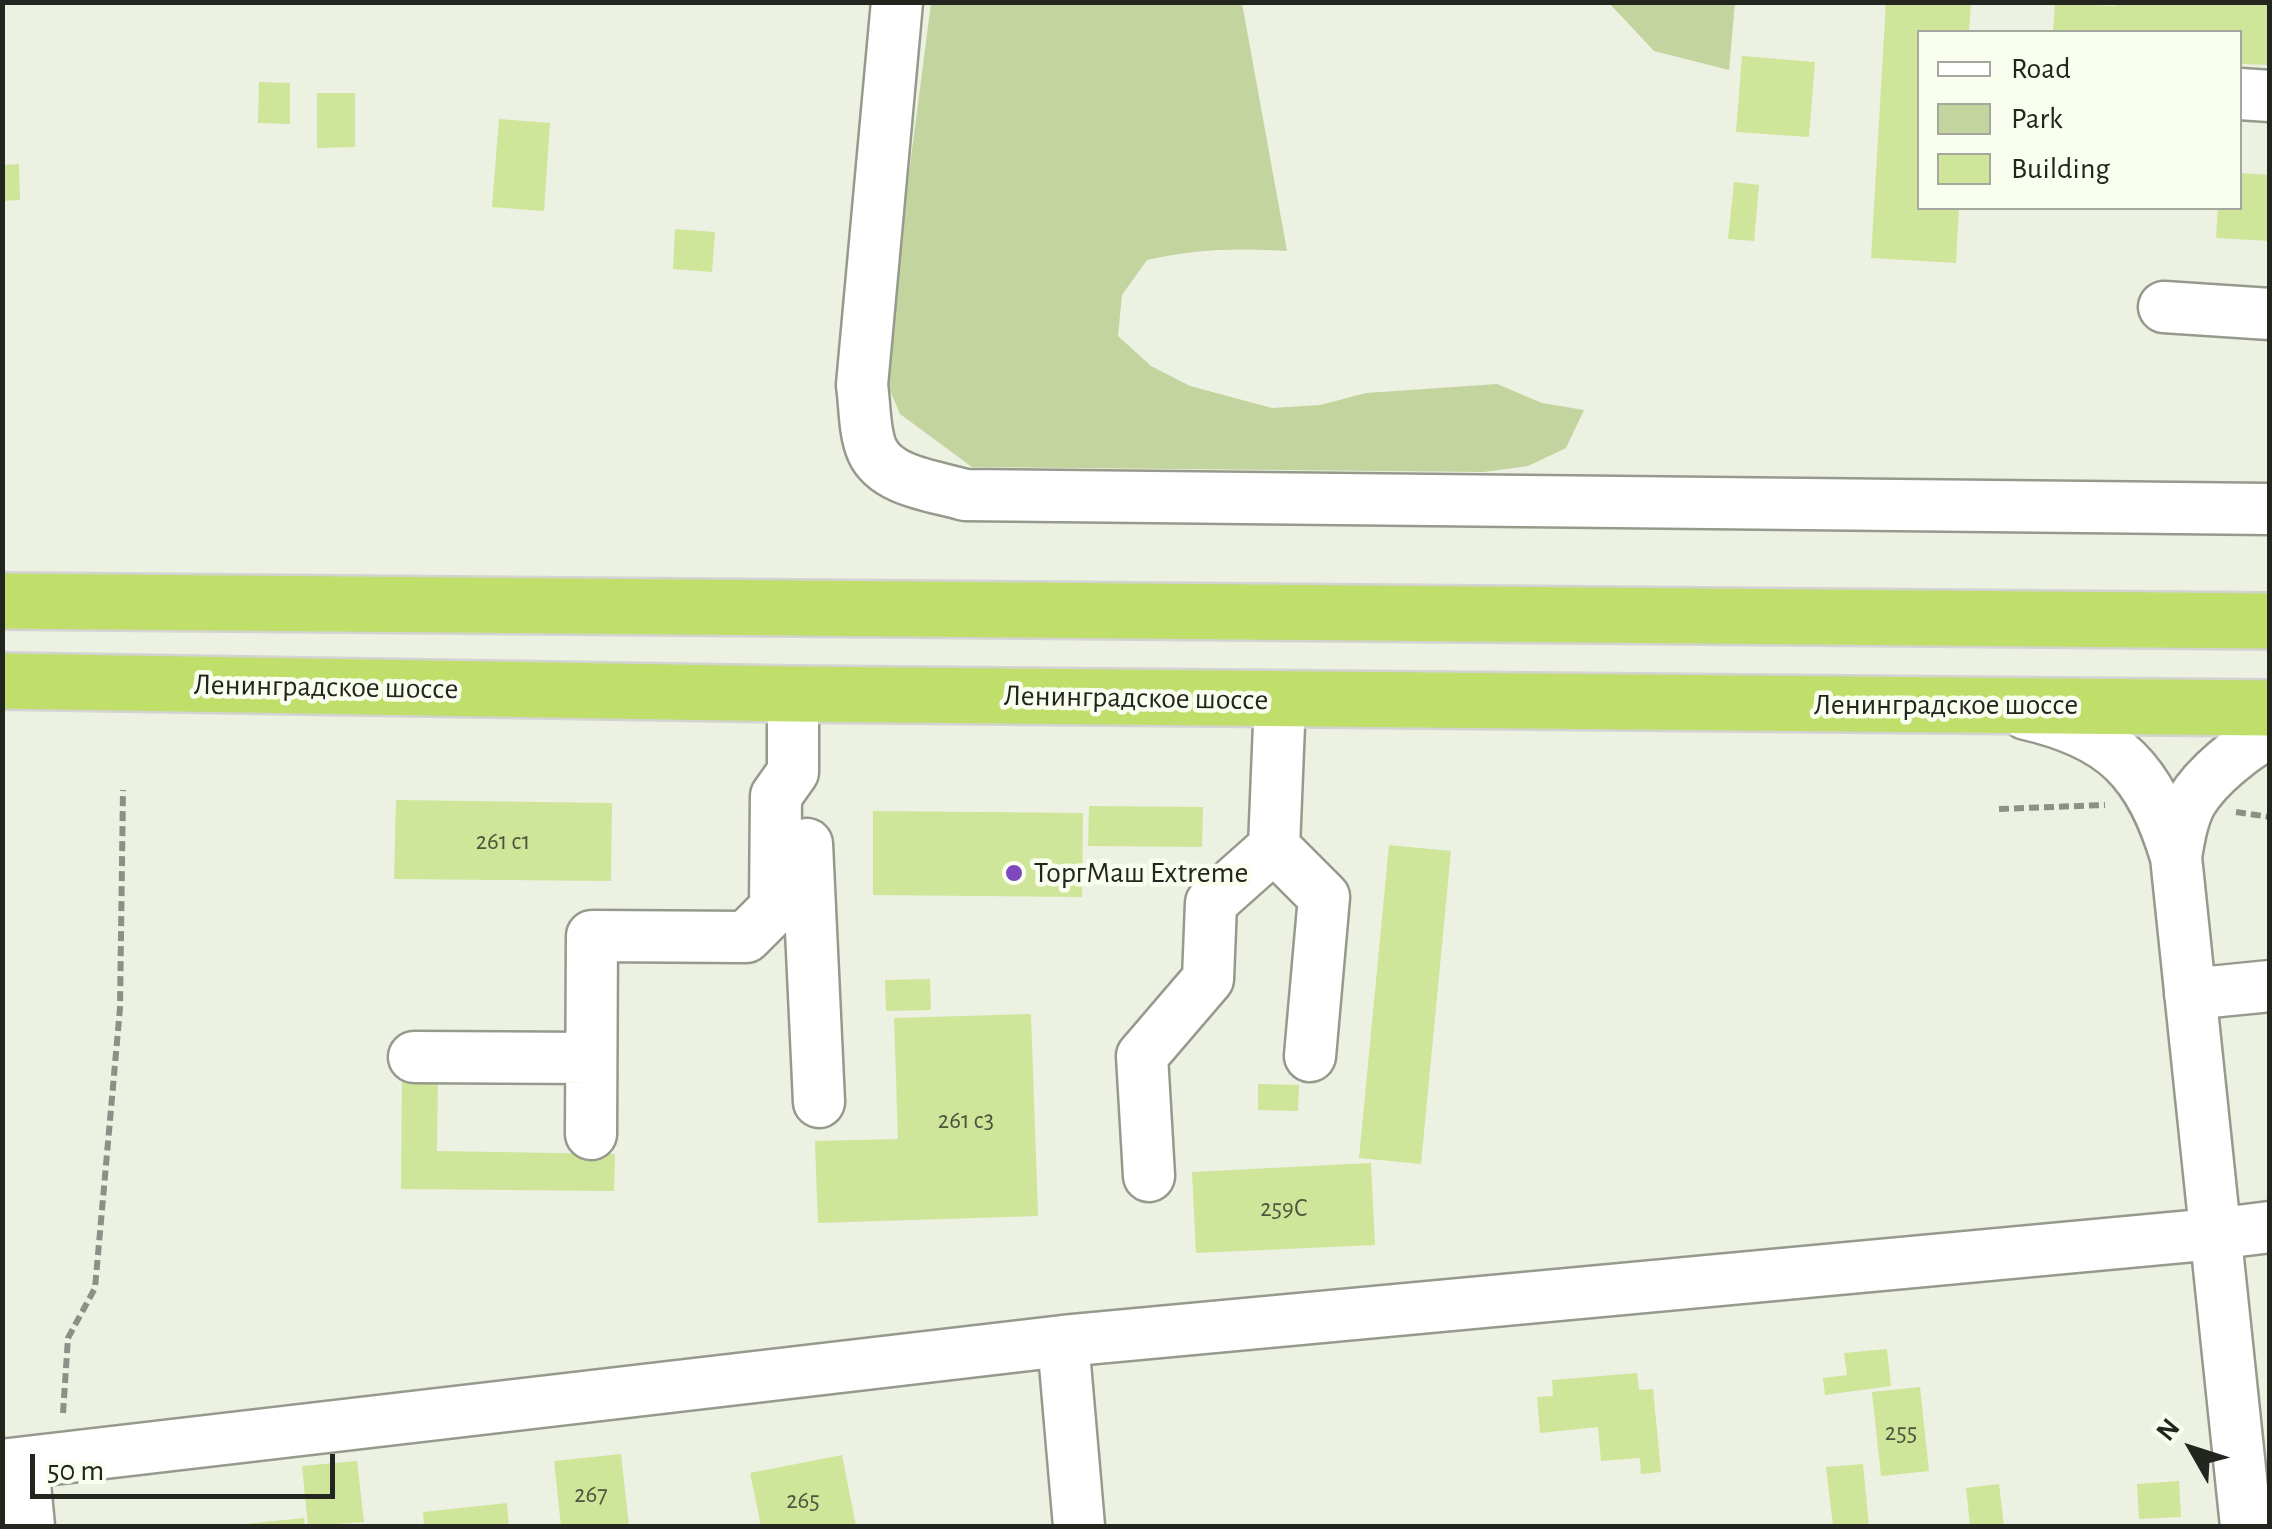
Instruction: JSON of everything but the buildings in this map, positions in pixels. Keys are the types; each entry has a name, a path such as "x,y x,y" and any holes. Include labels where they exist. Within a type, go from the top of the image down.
{"highway":[{"path":"2,601 2270,621"},
{"name":"Ленинградское шоссе","path":"2,681 1280,700 2270,708"}],"street":[{"path":"897,2 862,385 871,447 881,465 901,476 965,495 2270,509"},
{"path":"2242,94 2270,96"},
{"path":"2164,307 2270,314"},
{"path":"793,694 793,772 805,796 819,1102"},
{"path":"1148,1176 1142,1056 1208,979 1211,903 1274,847 1280,700"},
{"path":"1989,706 2057,721 2088,733 2115,752 2157,803 2176,857 2246,1526"},
{"path":"2176,857 2180,832 2192,802 2220,769 2270,732"},
{"path":"591,1134 592,936 746,936 775,908 776,796 793,772"},
{"path":"1274,847 1324,897 1310,1056"},
{"path":"2190,994 2270,986"},
{"path":"414,1056 592,1058"},
{"path":"29,1526 28,1462 1062,1341 2270,1227"},
{"path":"1062,1341 1078,1526"}],"path":[{"path":"28,1462 68,1338 95,1288 120,1008 123,790"}],"green space":[{"path":"931,3 1242,3 1287,251 1217,250 1147,260 1122,295 1118,336 1151,366 1190,386 1272,408 1320,405 1366,393 1497,384 1542,403 1584,410 1566,448 1528,466 1484,472 972,467 900,414 883,374"},
{"path":"1609,3 1735,3 1729,70 1654,51"}],"place":[{"name":"ТоргМаш Extreme","path":"1014,873"}]}
